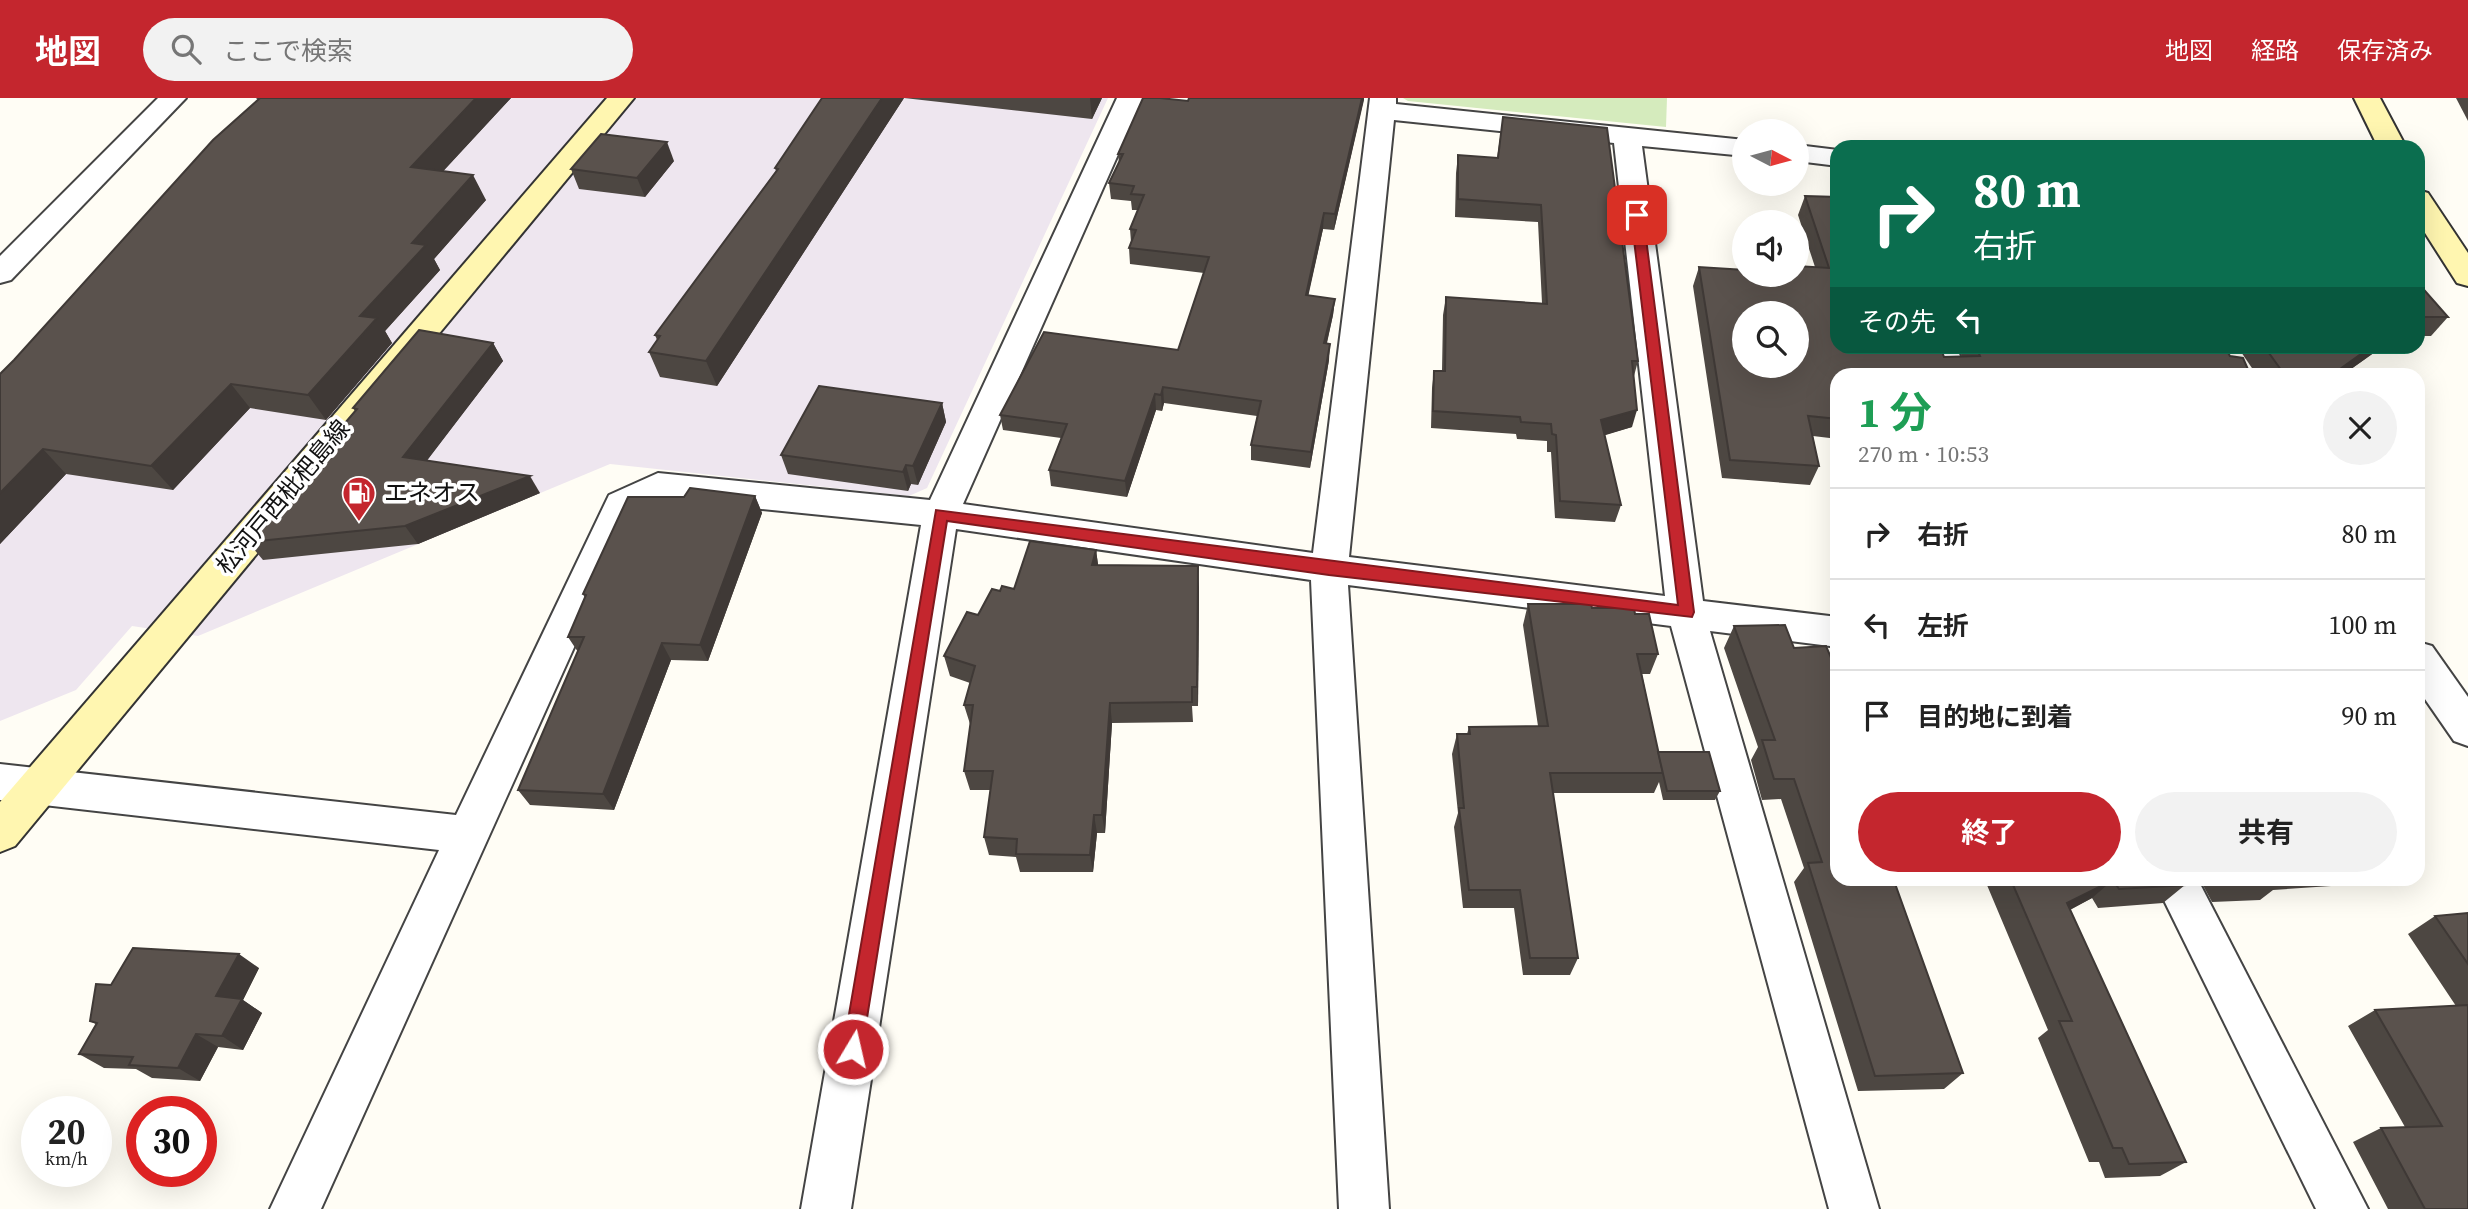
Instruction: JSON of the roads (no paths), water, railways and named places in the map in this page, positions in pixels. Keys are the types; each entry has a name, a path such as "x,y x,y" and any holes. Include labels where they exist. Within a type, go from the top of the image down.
{"main road":[{"name":"松河戸西枇杷島線","path":"0,833 20,785 621,98"},
{"path":"2367,98 2388,140"},
{"path":"2425,216 2468,276"}],"street":[{"path":"0,274 173,98"},
{"path":"826,1209 941,514 1130,98"},
{"path":"1364,1209 1329,569 1382,104 1732,147"},
{"path":"1628,136 1686,612 1854,1209"},
{"path":"1810,155 1830,157"},
{"path":"295,1209 621,504 658,486 941,514 1329,569 1830,631"},
{"path":"2425,669 2452,713"},
{"path":"20,785 468,835"},
{"path":"2178,886 2343,1209"}],"place":[{"name":"エネオス","path":"359,523"}]}
